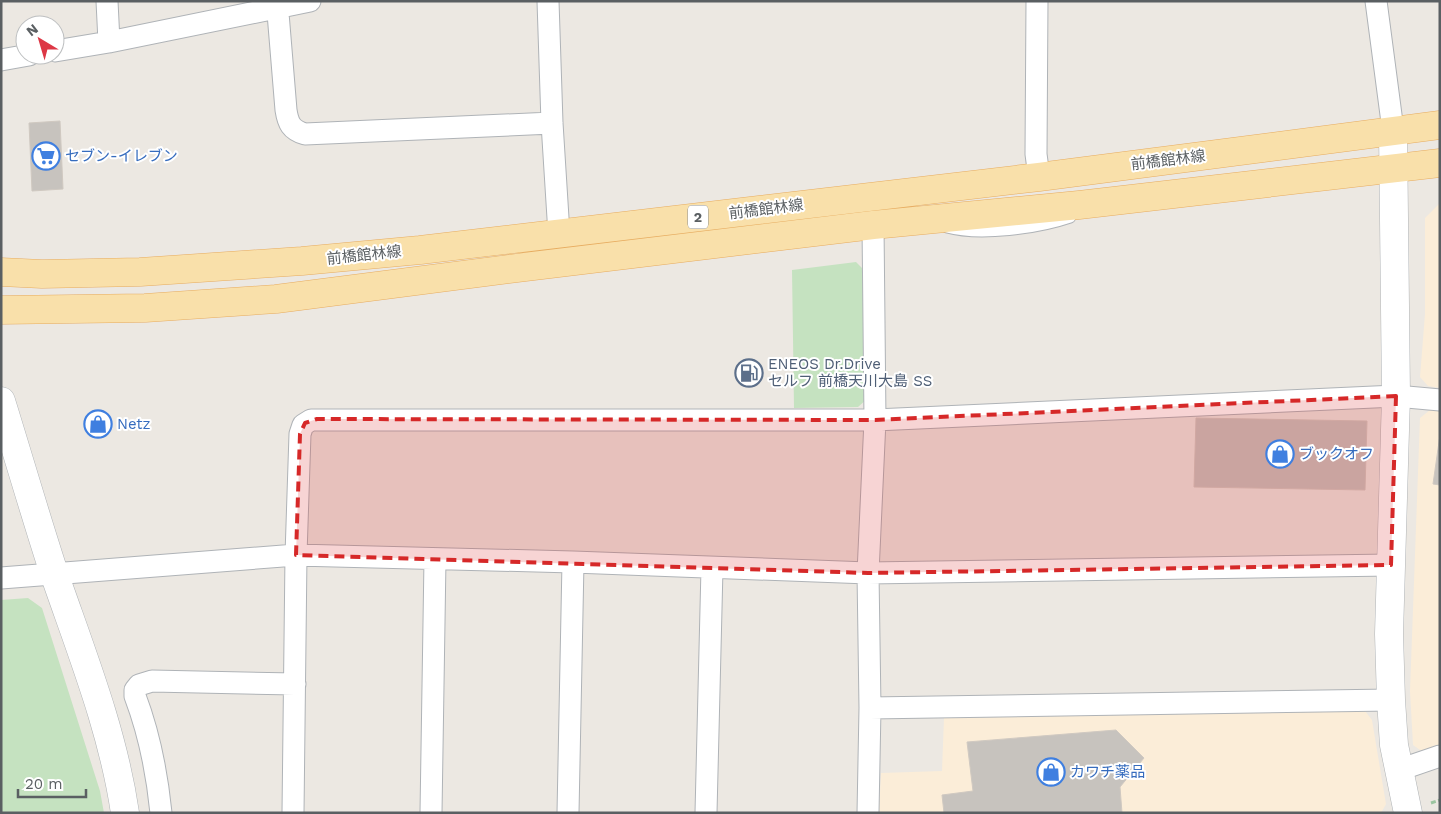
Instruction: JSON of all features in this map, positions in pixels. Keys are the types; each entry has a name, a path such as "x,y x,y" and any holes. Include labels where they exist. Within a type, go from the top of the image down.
{"main road":[{"name":"前橋館林線","path":"1,272 42,274 140,272 410,251 1039,176 1440,125"},
{"name":"前橋館林線","path":"1,310 145,308 276,299 873,225 1106,202 1440,163"}],"street":[{"path":"107,1 109,42"},
{"path":"65,49 109,42 277,4 310,1"},
{"path":"548,1 552,123 559,234"},
{"path":"1037,1 1036,154 1039,176"},
{"path":"1376,1 1392,130 1393,168 1396,396 1389,634 1391,700 1394,745 1408,813"},
{"path":"277,4 286,110 290,126 296,132 305,134 552,123"},
{"path":"1,60 15,58"},
{"path":"868,813 870,708 868,573 875,420 873,225"},
{"path":"293,813 296,555 300,434 303,425 311,420 875,420 1396,396 1440,400"},
{"path":"1,401 55,574 111,743 125,813"},
{"path":"1,578 296,555 573,562 868,573 1391,565"},
{"path":"431,813 435,558"},
{"path":"568,813 573,562"},
{"path":"706,813 712,568"},
{"path":"161,813 152,757 135,696 135,690 139,685 152,681 295,684"},
{"path":"870,708 1391,700"},
{"path":"1399,770 1440,756"}],"highlighted area":[{"path":"1396,396 1391,565 868,573 296,555 300,434 305,423 317,419 875,420"}],"shaded area":[{"path":"1440,203 1440,388 1428,386 1420,377 1425,314 1425,218"},
{"path":"1430,410 1440,411 1440,748 1423,752 1413,745 1410,691 1420,418"},
{"path":"1365,711 1372,720 1386,804 1381,813 879,813 881,773 942,771 944,718"}],"green space":[{"path":"856,262 864,270 867,399 858,407 794,408 792,270"},
{"path":"28,598 42,608 100,791 104,813 1,813 1,600"}],"building":[{"name":"セブン-イレブン","path":"60,121 63,189 32,191 29,123"},
{"name":"ブックオフ","path":"1196,418 1367,421 1365,490 1194,487"},
{"path":"1440,435 1440,485 1433,484"},
{"name":"カワチ薬品","path":"1116,730 1144,758 1120,787 1122,813 944,813 942,795 973,791 967,742"}],"place":[{"name":"セブン-イレブン","path":"46,156"},
{"name":"ENEOS Dr.Drive セルフ 前橋天川大島 SS","path":"749,373"},
{"name":"Netz","path":"98,424"},
{"name":"ブックオフ","path":"1280,454"},
{"name":"カワチ薬品","path":"1051,772"}]}
